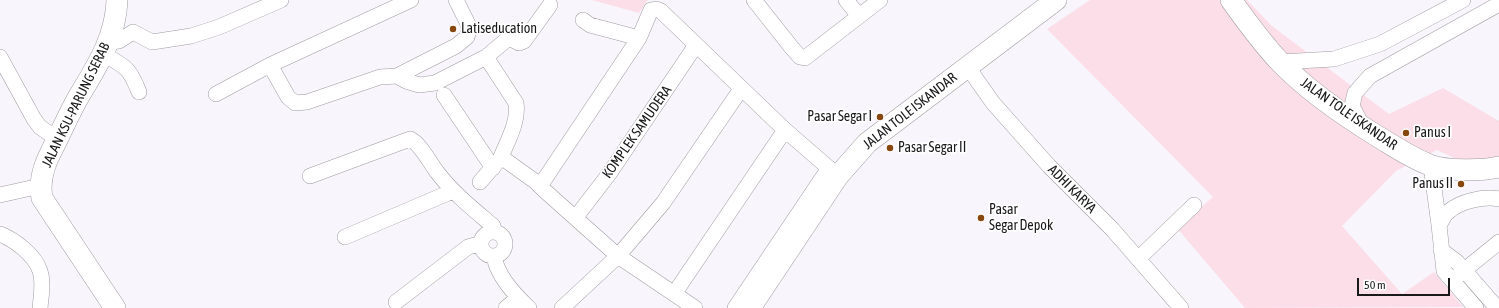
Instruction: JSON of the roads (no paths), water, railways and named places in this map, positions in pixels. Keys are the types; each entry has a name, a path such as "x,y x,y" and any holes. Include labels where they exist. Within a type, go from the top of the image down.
{"main road":[{"name":"JALAN KSU-PARUNG SERAB","path":"116,308 42,198 40,186 49,154 70,112 106,48 116,16 117,0"},
{"name":"JALAN TOLE ISKANDAR","path":"750,308 833,172 874,137 1055,0"},
{"name":"JALAN TOLE ISKANDAR","path":"1231,0 1280,62 1315,94 1363,127 1402,151 1431,166 1452,169 1480,170 1488,170 1499,167"}],"street":[{"path":"139,92 133,76 128,69 106,48 133,32 152,42 191,36 219,27 281,0"},
{"path":"216,94 270,65 411,0"},
{"path":"754,0 800,57 805,58 880,0"},
{"path":"846,0 859,16"},
{"path":"270,65 288,97 295,103 307,102 380,77 397,76 456,46 467,37 469,30 468,24 458,1"},
{"path":"1280,62 1334,59 1380,44 1458,3 1463,24"},
{"path":"1363,127 1352,106 1355,93 1370,76 1499,4"},
{"path":"397,76 406,82 419,85 435,83 486,57 505,41 511,39 519,43 524,41 550,5"},
{"path":"540,186 639,38 651,10 656,9 660,11 785,130 833,172 735,308"},
{"path":"584,20 590,25 639,38"},
{"path":"1380,44 1392,64"},
{"name":"KOMPLEK SAMUDERA","path":"576,217 608,174 696,45"},
{"path":"480,182 497,162 516,119 517,110 516,103 486,57"},
{"path":"0,58 34,119 40,127 57,139"},
{"name":"ADHI KARYA","path":"967,66 993,103 1049,166 1112,229 1181,308"},
{"path":"562,308 618,256 663,203 741,89"},
{"path":"444,95 497,162 540,186 618,256 695,308"},
{"path":"674,294 785,130"},
{"path":"310,176 410,139 416,143 453,191 493,226 495,232"},
{"path":"1431,166 1444,271 1476,308"},
{"path":"0,195 40,186"},
{"path":"345,236 453,191"},
{"path":"1439,225 1447,212 1477,198 1499,199"},
{"path":"1138,259 1194,205"},
{"path":"490,232 495,232 503,237 505,242 503,251 494,256 486,254 481,246 483,237 490,232"},
{"path":"0,234 12,239 23,248 38,265 42,279 40,308"},
{"path":"1451,280 1499,242"},
{"path":"396,302 468,247 476,245 481,246"},
{"path":"1442,250 1464,269 1497,308"},
{"path":"494,256 496,266 524,303 506,308"}],"place":[{"name":"Latiseducation","path":"453,29"},
{"name":"Pasar Segar I","path":"880,117"},
{"name":"Panus I","path":"1406,133"},
{"name":"Pasar Segar II","path":"890,148"},
{"name":"Panus II","path":"1461,184"},
{"name":"Pasar Segar Depok","path":"981,218"}]}
